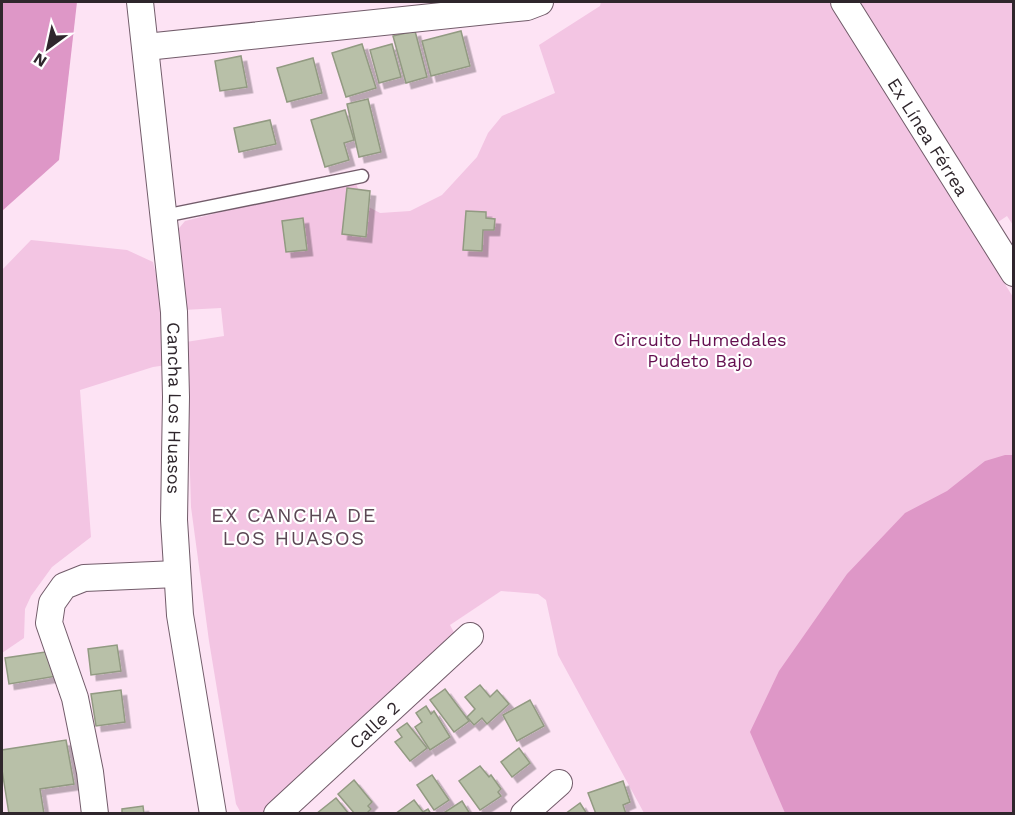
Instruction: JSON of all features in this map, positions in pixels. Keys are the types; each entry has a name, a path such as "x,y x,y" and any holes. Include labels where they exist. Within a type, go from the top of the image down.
{"street":[{"name":"Cancha Los Huasos","path":"140,2 174,312 176,397 174,520 180,615 213,813"},
{"path":"146,47 527,7 540,2"},
{"name":"Ex Línea Férrea","path":"844,2 1014,273"},
{"path":"95,813 90,772 75,698 49,623 52,603 64,586 84,578 177,574"},
{"name":"Calle 2","path":"277,813 470,636"},
{"path":"524,813 559,783"}],"lane":[{"path":"164,216 362,176"}],"green space":[{"name":"Circuito Humedales Pudeto Bajo","path":"601,2 830,2 1013,297 1013,813 644,813 558,655 546,600 538,594 501,591 450,625 456,636 269,809 262,813 241,813 236,804 209,641 191,507 186,342 224,336 221,308 183,310 175,233 185,221 354,179 365,205 380,213 410,211 442,195 477,157 488,133 502,116 555,93 539,45 600,6"},
{"path":"852,2 1013,2 1013,225 1007,216 998,222"},
{"path":"31,240 127,250 153,262 161,296 167,365 153,367 80,390 91,537 52,567 31,596 25,609 24,638 2,653 2,270"}],"shaded area":[{"path":"2,2 77,2 59,160 2,211"},
{"path":"1013,455 1013,813 785,813 750,732 779,671 847,574 905,513 947,491 985,461"}],"building":[{"path":"415,31 427,77 406,83 393,36"},
{"path":"461,31 470,66 431,76 422,41"},
{"path":"362,44 376,88 346,97 332,53"},
{"path":"392,44 401,77 379,83 370,50"},
{"path":"241,56 247,87 220,91 215,61"},
{"path":"313,58 322,93 287,102 277,68"},
{"path":"368,99 381,152 359,157 347,104"},
{"path":"345,110 354,140 344,143 349,160 325,167 311,120"},
{"path":"270,120 276,144 239,152 234,128"},
{"path":"347,188 370,191 366,237 342,234"},
{"path":"466,211 486,212 486,218 495,219 494,230 483,230 482,251 463,250"},
{"path":"303,218 307,250 286,252 282,221"},
{"path":"117,645 121,671 91,675 88,649"},
{"path":"52,651 57,676 9,684 5,658"},
{"path":"480,685 490,697 497,690 509,704 487,724 482,718 474,725 467,717 475,709 465,697"},
{"path":"445,689 469,721 454,732 430,700"},
{"path":"121,690 125,722 96,726 91,694"},
{"path":"530,700 544,726 517,741 503,715"},
{"path":"426,706 431,714 434,711 450,737 430,750 415,727 422,722 416,713"},
{"path":"407,723 427,748 410,761 395,742 402,737 397,730"},
{"path":"66,740 74,784 40,789 44,814 9,814 2,770 2,750"},
{"path":"519,748 530,763 512,777 501,762"},
{"path":"480,766 489,777 491,775 501,789 498,792 501,796 480,810 459,781"},
{"path":"432,775 449,800 434,810 417,785"},
{"path":"354,780 372,802 368,806 371,809 366,814 355,814 338,794"},
{"path":"623,781 630,802 623,805 626,814 596,814 588,793"},
{"path":"336,798 349,814 316,814"},
{"path":"414,800 423,812 428,809 431,814 395,814"},
{"path":"462,801 470,814 442,814"},
{"path":"580,803 587,814 565,814"},
{"path":"143,806 144,814 122,814 122,809"}],"district":[{"name":"EX CANCHA DE LOS HUASOS","path":"294,526"}]}
